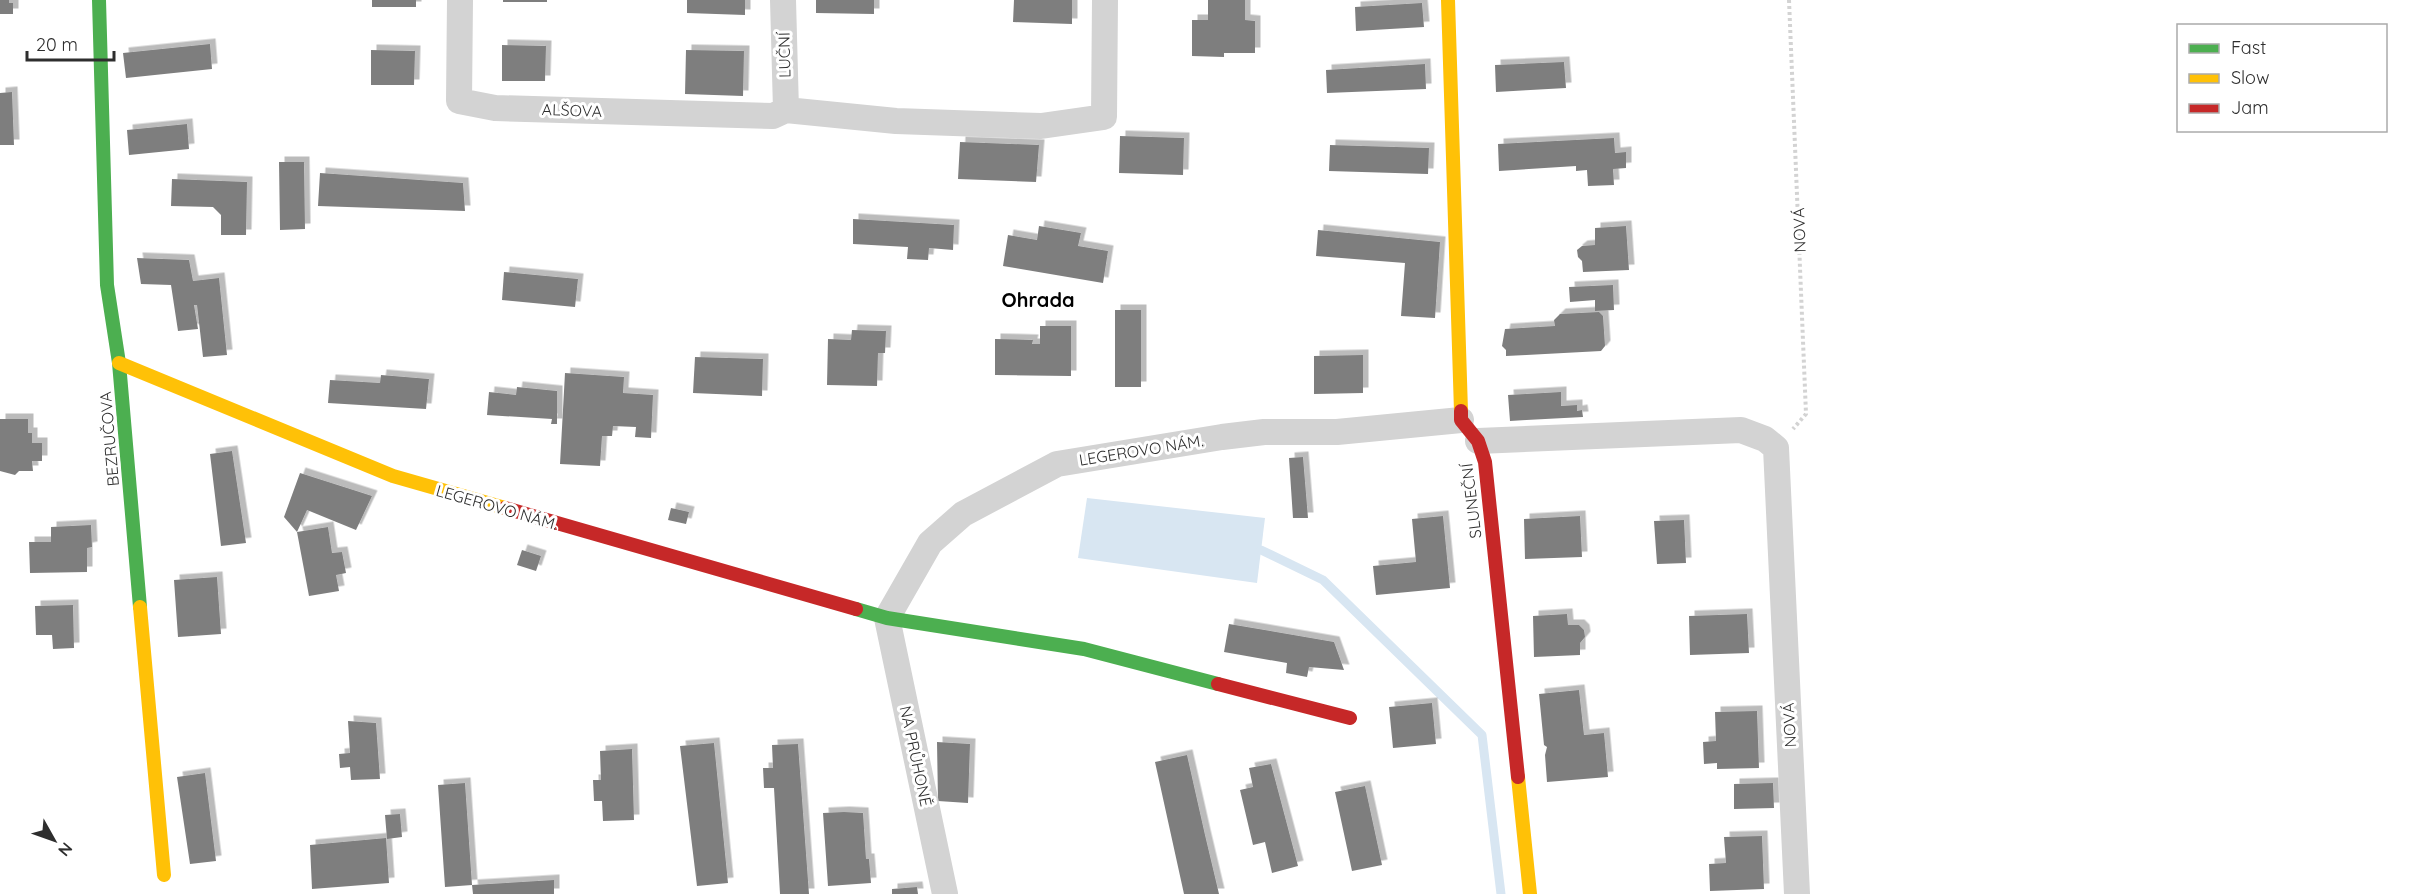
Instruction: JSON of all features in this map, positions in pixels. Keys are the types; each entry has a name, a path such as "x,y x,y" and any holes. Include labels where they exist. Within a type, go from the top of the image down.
{"street":[{"name":"BEZRUČOVA","path":"99,0 108,285 119,363 164,875"},
{"name":"ALŠOVA","path":"460,0 459,102 495,108 773,116 786,110"},
{"name":"LUČNÍ","path":"783,0 786,110"},
{"path":"786,110 896,121 1041,126 1104,117 1105,0"},
{"path":"1448,0 1461,420"},
{"name":"LEGEROVO NÁM.","path":"119,363 393,477 887,618 1084,649 1350,718"},
{"name":"LEGEROVO NÁM.","path":"887,618 930,543 963,514 1057,464 1232,435 1264,432 1337,432 1461,420"},
{"name":"SLUNEČNÍ","path":"1461,420 1478,441 1485,462 1530,894"},
{"path":"1478,441 1741,430 1765,439 1776,448"},
{"name":"NOVÁ","path":"1776,448 1797,894"},
{"name":"NA PRŮHONĚ","path":"887,618 945,894"}],"path":[{"name":"NOVÁ","path":"1776,448 1806,414 1789,0"}],"shaded area":[{"path":"1087,498 1265,518 1257,583 1078,558"}],"building":[{"path":"0,0 9,0 9,3 13,3 13,14 0,14"},
{"path":"372,0 416,0 416,7 372,7"},
{"path":"503,0 547,0 547,2 503,2"},
{"path":"687,0 745,0 745,15 687,13"},
{"path":"816,0 874,0 874,14 816,13"},
{"path":"1014,0 1072,0 1072,24 1013,22"},
{"path":"1208,0 1245,0 1245,20 1255,21 1255,53 1224,53 1224,57 1192,56 1192,20 1208,20"},
{"path":"1422,3 1424,27 1356,31 1355,7"},
{"path":"210,44 212,69 126,78 123,53"},
{"path":"502,45 546,46 545,81 502,81"},
{"path":"371,50 415,51 414,85 371,85"},
{"path":"686,50 744,51 743,96 685,94"},
{"path":"1564,62 1566,88 1496,92 1495,65"},
{"path":"1425,64 1426,89 1327,93 1326,70"},
{"path":"12,92 14,145 0,145 0,93"},
{"path":"187,124 189,149 129,155 127,130"},
{"path":"1120,136 1184,138 1183,175 1119,173"},
{"path":"1614,138 1615,153 1626,152 1626,168 1613,169 1614,185 1588,186 1587,170 1576,171 1576,166 1499,171 1498,144"},
{"path":"960,142 1039,145 1036,182 958,179"},
{"path":"1330,145 1429,148 1428,174 1329,171"},
{"path":"279,162 304,162 305,229 280,230"},
{"path":"320,173 463,183 465,211 318,206"},
{"path":"172,179 247,182 246,235 221,235 221,215 213,207 171,206"},
{"path":"853,219 954,225 953,250 929,248 928,260 907,259 908,247 853,244"},
{"path":"1039,226 1081,233 1078,246 1108,251 1103,283 1003,266 1008,235 1037,240"},
{"path":"1626,226 1629,270 1583,272 1582,261 1578,257 1577,250 1582,246 1595,245 1595,228"},
{"path":"1318,230 1440,242 1435,318 1401,316 1405,263 1316,256"},
{"path":"137,258 189,260 193,281 219,278 227,355 203,357 197,305 194,305 198,329 178,331 171,285 141,284"},
{"path":"504,272 578,279 575,307 502,300"},
{"path":"1613,285 1614,310 1595,311 1595,300 1570,302 1569,287"},
{"path":"1115,310 1141,310 1141,387 1115,387"},
{"path":"1599,312 1603,316 1605,346 1601,351 1506,356 1506,350 1502,346 1505,329 1555,326 1554,320 1560,314"},
{"path":"1040,326 1071,326 1071,376 995,375 995,339 1033,340 1032,344 1040,344"},
{"path":"852,330 886,331 885,353 878,353 877,386 827,385 828,339 851,340"},
{"path":"1363,355 1363,393 1314,394 1314,356"},
{"path":"695,357 763,359 762,396 693,393"},
{"path":"565,373 624,377 623,393 653,395 651,438 635,437 636,427 613,426 612,436 602,436 600,466 560,464"},
{"path":"381,375 429,379 426,409 328,403 330,380 380,383"},
{"path":"517,387 557,391 557,424 551,424 552,419 487,415 489,392 516,395"},
{"path":"1561,392 1561,406 1577,405 1577,411 1582,410 1583,417 1510,421 1508,395"},
{"path":"0,419 28,419 28,433 32,433 32,443 42,443 42,461 32,461 33,471 19,471 15,475 0,471"},
{"path":"232,451 246,543 221,546 210,454"},
{"path":"1303,457 1308,518 1293,518 1289,458"},
{"path":"300,473 372,496 356,530 307,510 297,532 284,517"},
{"path":"671,508 689,512 686,524 668,520"},
{"path":"1443,516 1450,588 1376,595 1373,566 1416,562 1412,519"},
{"path":"1580,516 1582,557 1525,559 1524,519"},
{"path":"1684,520 1686,563 1657,564 1654,521"},
{"path":"91,525 92,547 87,548 87,572 30,573 29,542 51,542 51,527"},
{"path":"328,527 332,553 342,552 346,573 336,575 339,591 309,596 297,532"},
{"path":"522,550 541,556 536,571 517,565"},
{"path":"217,577 221,634 178,637 174,580"},
{"path":"73,605 74,648 53,649 52,635 36,635 35,606"},
{"path":"1567,614 1568,625 1579,625 1584,630 1585,637 1580,643 1580,655 1534,657 1533,616"},
{"path":"1747,614 1749,653 1690,655 1689,616"},
{"path":"1229,624 1334,642 1344,670 1309,667 1307,677 1286,673 1287,663 1224,652"},
{"path":"1579,690 1584,735 1604,733 1608,777 1547,782 1545,755 1547,747 1544,745 1539,694"},
{"path":"1432,703 1436,744 1393,748 1389,707"},
{"path":"1757,711 1759,768 1717,769 1717,763 1704,764 1703,742 1716,741 1715,712"},
{"path":"348,721 376,723 380,779 351,780 350,767 340,768 339,754 350,753"},
{"path":"937,742 970,744 968,803 938,801"},
{"path":"714,743 728,883 697,886 680,746"},
{"path":"798,744 809,894 780,894 774,788 764,788 763,768 773,768 772,745"},
{"path":"632,749 634,820 603,821 602,801 594,801 593,780 601,780 600,751"},
{"path":"1187,755 1219,894 1184,894 1155,762"},
{"path":"1271,764 1298,866 1272,873 1265,842 1253,845 1240,790 1253,787 1249,768"},
{"path":"205,773 216,861 190,864 177,777"},
{"path":"465,783 472,885 445,887 438,785"},
{"path":"1773,783 1774,808 1734,809 1734,784"},
{"path":"1365,786 1382,865 1352,871 1335,792"},
{"path":"823,813 863,813 866,859 869,859 871,883 828,886"},
{"path":"400,814 402,837 387,839 385,815"},
{"path":"1762,836 1764,889 1710,891 1709,864 1726,863 1724,837"},
{"path":"386,838 389,883 312,889 310,845"},
{"path":"554,880 554,894 473,894 472,885"},
{"path":"917,887 918,894 892,894 892,889"}],"waterway":[{"path":"1261,550 1323,580 1482,735 1501,894"}],"traffic: fast":[{"path":"99,0 107,285 119,363 140,607"},
{"path":"856,609 887,618 1084,649 1218,684"}],"traffic: slow":[{"path":"1448,0 1461,411"},
{"path":"119,363 393,476 505,508"},
{"path":"140,607 164,875"},
{"path":"1518,777 1530,894"}],"traffic: jam":[{"path":"1461,411 1461,420 1478,441 1485,462 1518,777"},
{"path":"505,508 856,609"},
{"path":"1218,684 1350,718"}],"district":[{"name":"Ohrada","path":"1038,300"}]}
